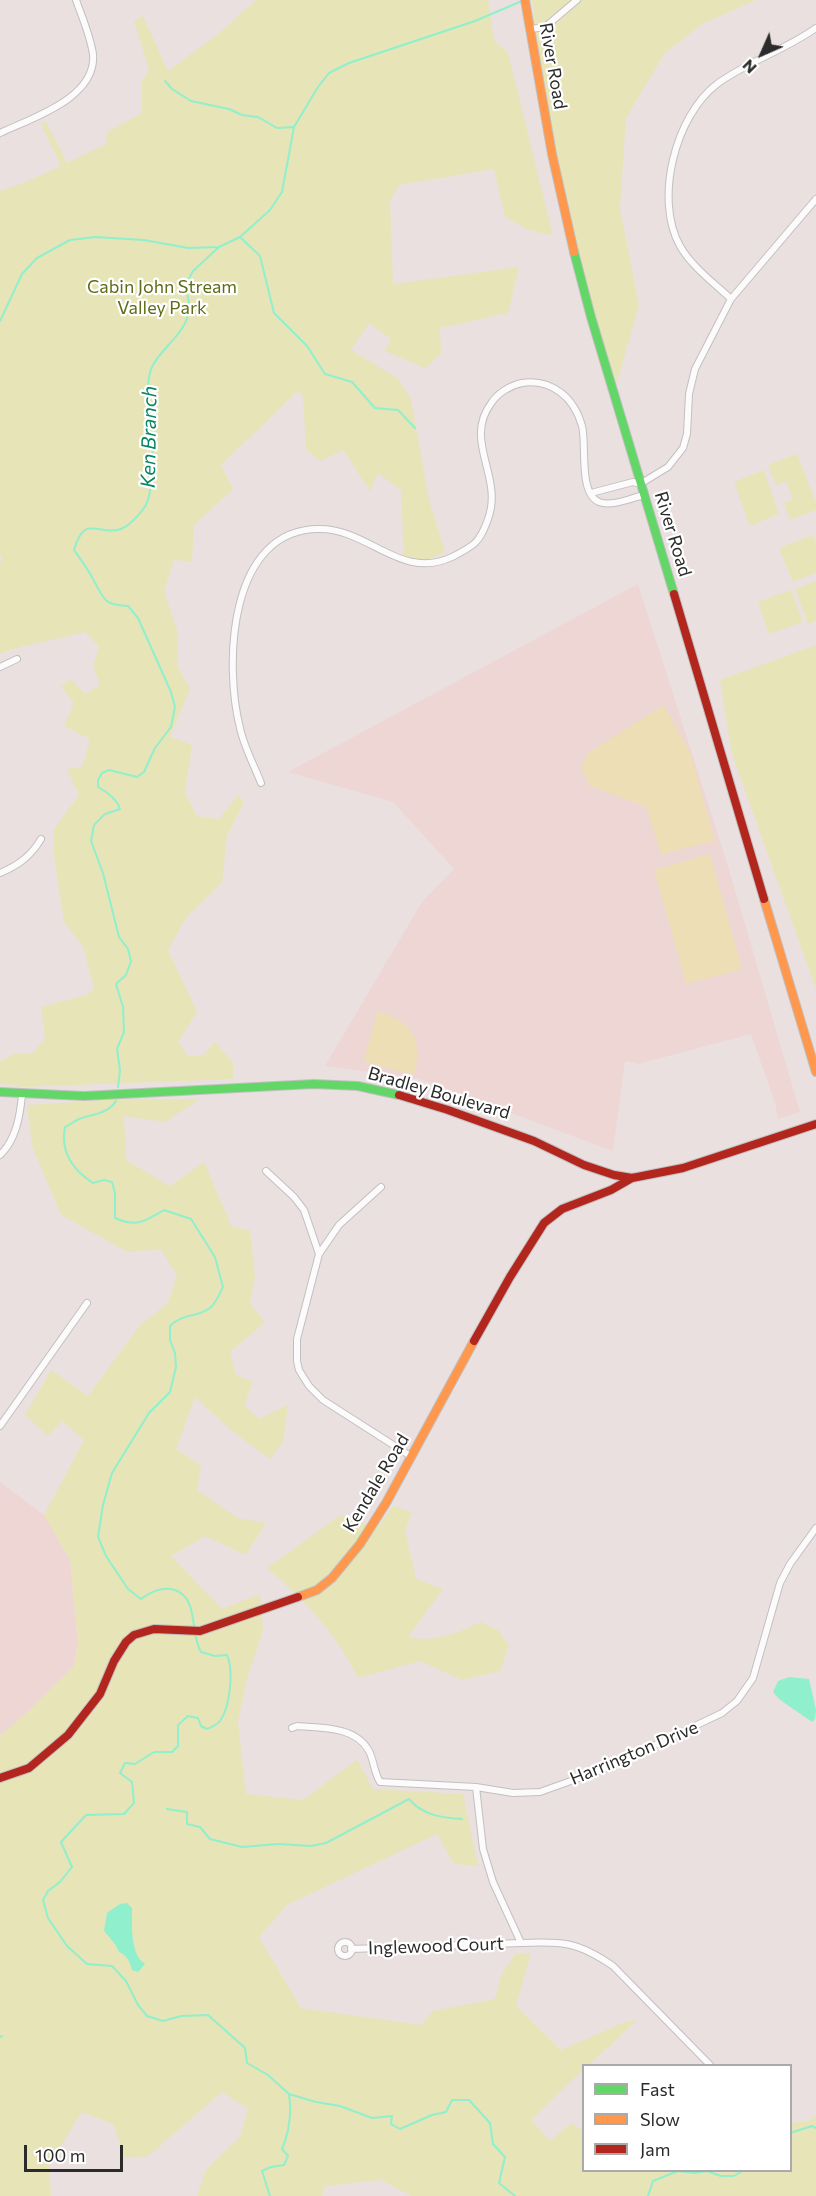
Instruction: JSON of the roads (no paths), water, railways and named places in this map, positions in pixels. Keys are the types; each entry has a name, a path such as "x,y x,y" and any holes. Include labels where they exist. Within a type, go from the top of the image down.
{"main road":[{"name":"River Road","path":"525,0 567,226 640,484 816,1072"},
{"name":"Bradley Boulevard","path":"0,1092 22,1095 89,1095 314,1084 358,1086 391,1093 458,1113 534,1141 584,1165 614,1175 632,1178 683,1168 816,1124"},
{"name":"Kendale Road","path":"0,1778 29,1768 44,1758 68,1735 100,1694 114,1661 126,1642 134,1635 154,1629 195,1631 317,1590 330,1581 385,1508 491,1313 547,1219 553,1214 613,1191 632,1178"}],"street":[{"path":"0,133 73,97 84,85 93,65 93,53 76,0"},
{"path":"531,29 545,27 577,0"},
{"path":"731,299 689,260 670,221 668,193 680,137 695,108 716,85 816,28"},
{"path":"591,493 633,482 640,484 668,467 683,448 687,434 689,394 695,369 731,299 816,199"},
{"path":"261,783 240,729 232,671 233,637 239,607 251,571 261,555 288,536 304,530 321,529 362,539 399,560 414,564 434,563 461,553 475,542 483,531 491,505 492,484 479,430 485,411 498,394 519,383 535,382 554,387 567,397 578,413 585,449 586,485 595,500 602,503 614,502 644,495"},
{"path":"0,667 17,659"},
{"path":"0,873 14,867 32,853 40,838"},
{"path":"0,1155 15,1133 22,1095"},
{"path":"266,1171 294,1197 304,1210 319,1254"},
{"path":"381,1187 339,1225 319,1254 297,1339 297,1361 299,1370 309,1386 323,1400 412,1457"},
{"path":"0,1426 87,1303"},
{"name":"Harrington Drive","path":"292,1728 297,1726 339,1730 355,1735 369,1750 380,1782 476,1787 513,1793 540,1792 607,1768 722,1713 738,1701 753,1678 780,1583 790,1563 816,1528"},
{"path":"476,1787 483,1849 493,1882 521,1943"},
{"name":"Inglewood Court","path":"351,1949 566,1943 595,1954 613,1966 709,2064"}],"waterway":[{"path":"0,321 22,274 37,258 70,240 95,237 144,240 188,248 219,247 240,237 270,210 282,192 294,127 329,73 349,63 475,21 522,1"},
{"path":"165,81 172,89 191,101 258,117 277,128 294,127"},
{"path":"241,238 260,256 274,313 307,346 325,374 352,382 375,408 398,410 415,428"},
{"name":"Ken Branch","path":"118,1087 120,1070 117,1049 124,1032 123,1007 116,984 126,975 131,961 128,949 119,937 103,873 91,841 94,825 105,814 120,809 114,799 98,787 98,780 102,773 109,770 137,777 144,772 155,748 171,727 175,707 171,692 138,618 128,606 113,604 102,596 74,550 83,532 93,528 113,531 121,529 137,517 148,501 152,465 152,428 148,394 151,371 188,317 189,305 185,286 193,271 219,247"},
{"name":"Ken Branch","path":"116,1101 109,1109 79,1119 65,1127 64,1144 70,1160 79,1172 93,1183 104,1180 112,1182 115,1193 115,1218 135,1223 164,1210 191,1219 215,1257 223,1287 210,1308 180,1319 170,1326 170,1340 175,1353 176,1367 170,1392 149,1413 112,1473 103,1505 98,1537 106,1556 128,1589 141,1599 161,1589 175,1590 183,1594 191,1609 201,1652 215,1656 227,1655 230,1689 223,1715 216,1725 207,1729 201,1726 198,1718 188,1716 178,1725 178,1746 172,1752 154,1752 135,1764 125,1763 120,1773 132,1782 134,1803 124,1814 86,1815 61,1842 72,1867 60,1882 48,1891 43,1900 48,1918 67,1946 87,1964 112,1966 126,1981 138,2005 147,2016 163,2021 181,2016 208,2015 245,2048 247,2063 268,2075 289,2094 340,2106 372,2118 392,2116 391,2124 400,2129 432,2115 446,2112 452,2100 469,2100 490,2123 493,2144 505,2157 499,2183 515,2196"},
{"path":"167,1809 187,1812 187,1824 200,1827 210,1839 242,1847 278,1844 311,1846 326,1843 409,1799 420,1809 433,1815 462,1819"},
{"path":"270,2196 262,2171 284,2165 288,2156 282,2149 290,2122 289,2094"},
{"path":"792,2132 812,2126 816,2128"},
{"path":"648,2196 653,2181 676,2172"},
{"path":"686,2172 701,2172"},
{"path":"710,2172 721,2176 734,2176 741,2172"}],"park label":[{"name":"Cabin John Stream Valley Park","path":"162,297"}]}
